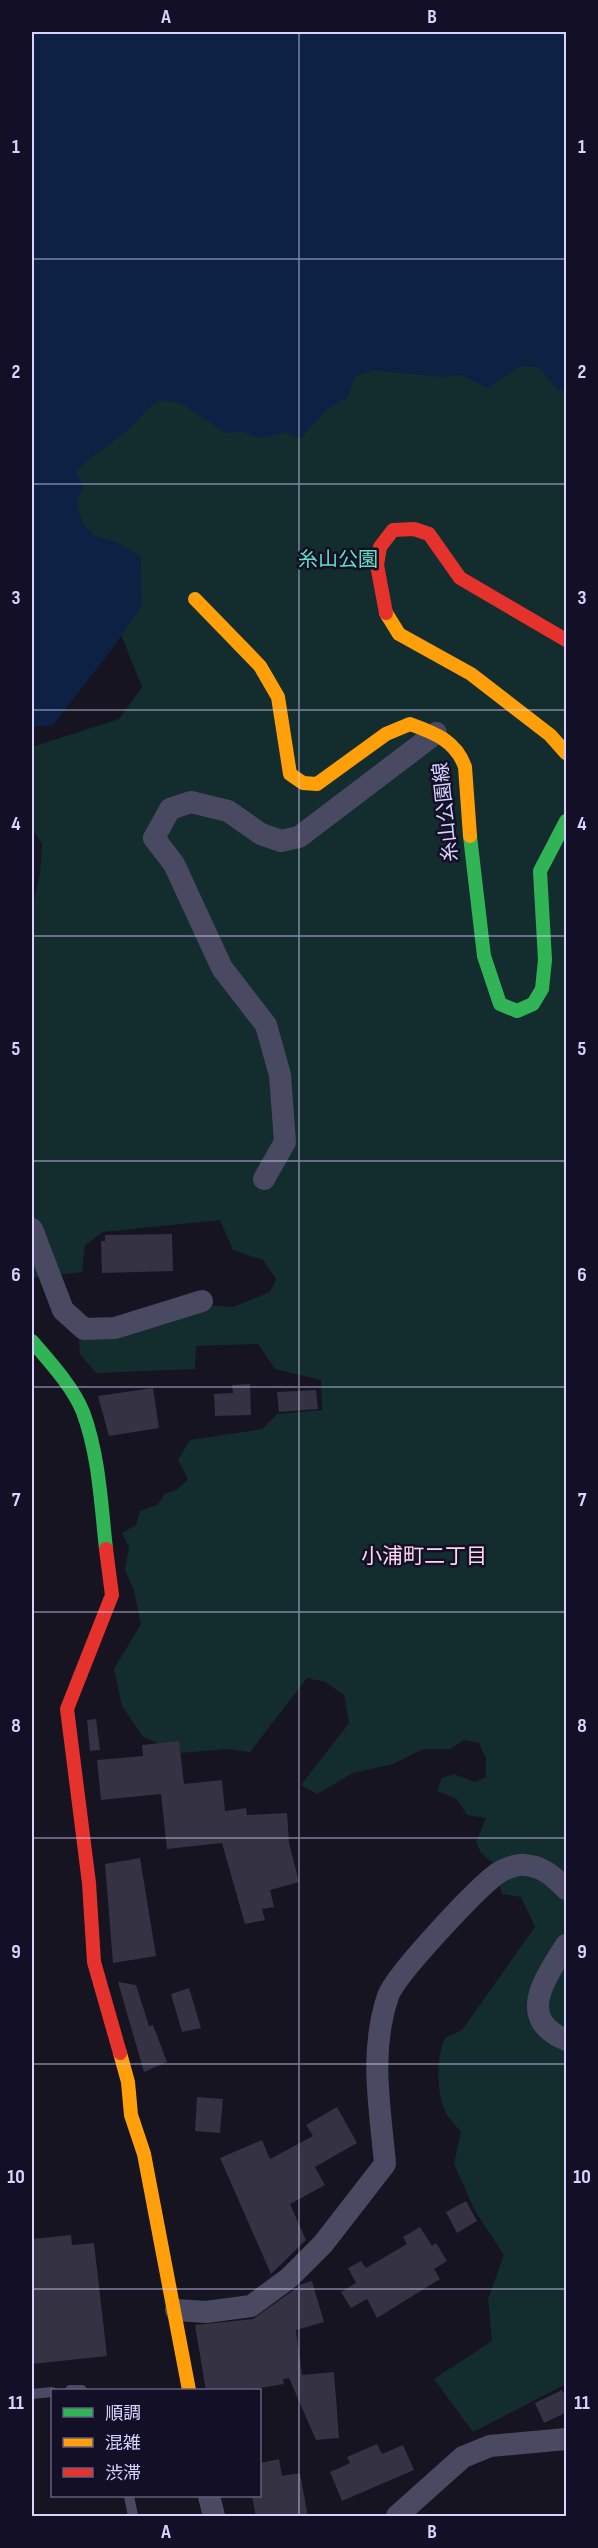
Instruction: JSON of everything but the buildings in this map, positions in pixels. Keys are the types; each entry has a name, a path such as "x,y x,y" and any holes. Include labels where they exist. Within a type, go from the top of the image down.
{"main road":[{"path":"567,640 460,578 429,534 414,530 393,530 380,547 377,565 384,610 399,634 471,674 550,735 567,753"},
{"name":"糸山公園線","path":"195,599 260,666 279,697 290,774 303,783 318,783 386,734 410,724 436,733 461,752 465,767 471,860 479,932 489,984 500,1004 517,1011 533,1004 542,989 545,960 540,872 567,821"},
{"path":"32,1341 52,1364 82,1410 93,1444 112,1595 67,1709 90,1883 94,1962 128,2082 131,2115 144,2154 176,2310 189,2389"}],"street":[{"path":"264,1179 285,1143 280,1075 266,1024 222,968 174,864 154,838 170,809 191,802 228,812 261,834 281,841 299,837 436,733"},
{"path":"32,1229 63,1310 84,1329 115,1328 202,1301"},
{"path":"176,2310 206,2312 251,2306 289,2278 323,2244 385,2164 376,2092 380,2028 389,1993 405,1970 500,1872 523,1864 548,1871 567,1889"},
{"path":"567,1945 549,1974 538,1998 538,2017 549,2033 567,2040"},
{"path":"397,2517 463,2457 490,2446 567,2439"},
{"path":"209,2497 214,2517"}],"lane":[{"path":"32,2394 51,2392"},
{"path":"129,2497 133,2517"}],"green space":[{"name":"糸山公園","path":"566,269 566,2384 473,2432 434,2379 492,2341 488,2299 504,2255 475,2211 454,2164 461,2132 447,2115 440,2096 440,2055 445,2038 462,2030 535,1927 521,1897 502,1894 493,1863 481,1853 476,1842 486,1818 467,1815 457,1799 437,1791 442,1778 454,1774 475,1782 486,1777 486,1759 479,1743 464,1740 450,1749 423,1749 393,1764 353,1773 317,1794 301,1785 349,1723 344,1695 325,1682 307,1678 250,1752 227,1749 181,1753 143,1737 122,1706 114,1669 141,1624 134,1591 125,1570 129,1547 122,1533 136,1525 140,1511 157,1505 165,1494 178,1489 188,1479 178,1460 190,1440 262,1429 277,1414 322,1410 321,1380 275,1369 258,1344 196,1346 195,1369 96,1373 80,1354 78,1331 205,1305 233,1307 270,1292 276,1279 263,1260 233,1250 220,1220 103,1232 85,1245 82,1272 32,1278 32,910 40,873 42,844 32,828 32,747 119,719 142,687 94,568 59,439 209,361"}],"water":[{"path":"32,32 566,32 566,391 558,390 539,367 521,366 487,388 461,375 440,377 373,370 355,376 348,397 327,409 300,439 287,432 260,438 240,431 226,433 181,403 159,400 128,430 76,473 83,486 77,502 81,522 95,536 114,541 141,557 142,605 112,649 53,725 32,727"}],"traffic: fast":[{"path":"470,836 484,956 500,1004 517,1011 533,1004 542,989 545,960 540,871 566,821"},
{"path":"32,1341 67,1384 83,1412 96,1462 106,1549"}],"traffic: slow":[{"path":"195,599 260,666 278,697 290,774 303,783 317,784 386,734 410,724 443,739 461,758 465,767 470,836"},
{"path":"386,613 399,634 471,674 550,735 566,753"},
{"path":"120,2053 128,2082 131,2115 144,2154 189,2389"}],"traffic: jam":[{"path":"386,613 377,565 380,547 393,530 414,529 429,534 460,578 566,640"},
{"path":"106,1549 112,1595 67,1709 89,1883 94,1962 120,2053"}],"district":[{"name":"小浦町二丁目","path":"424,1556"}]}
